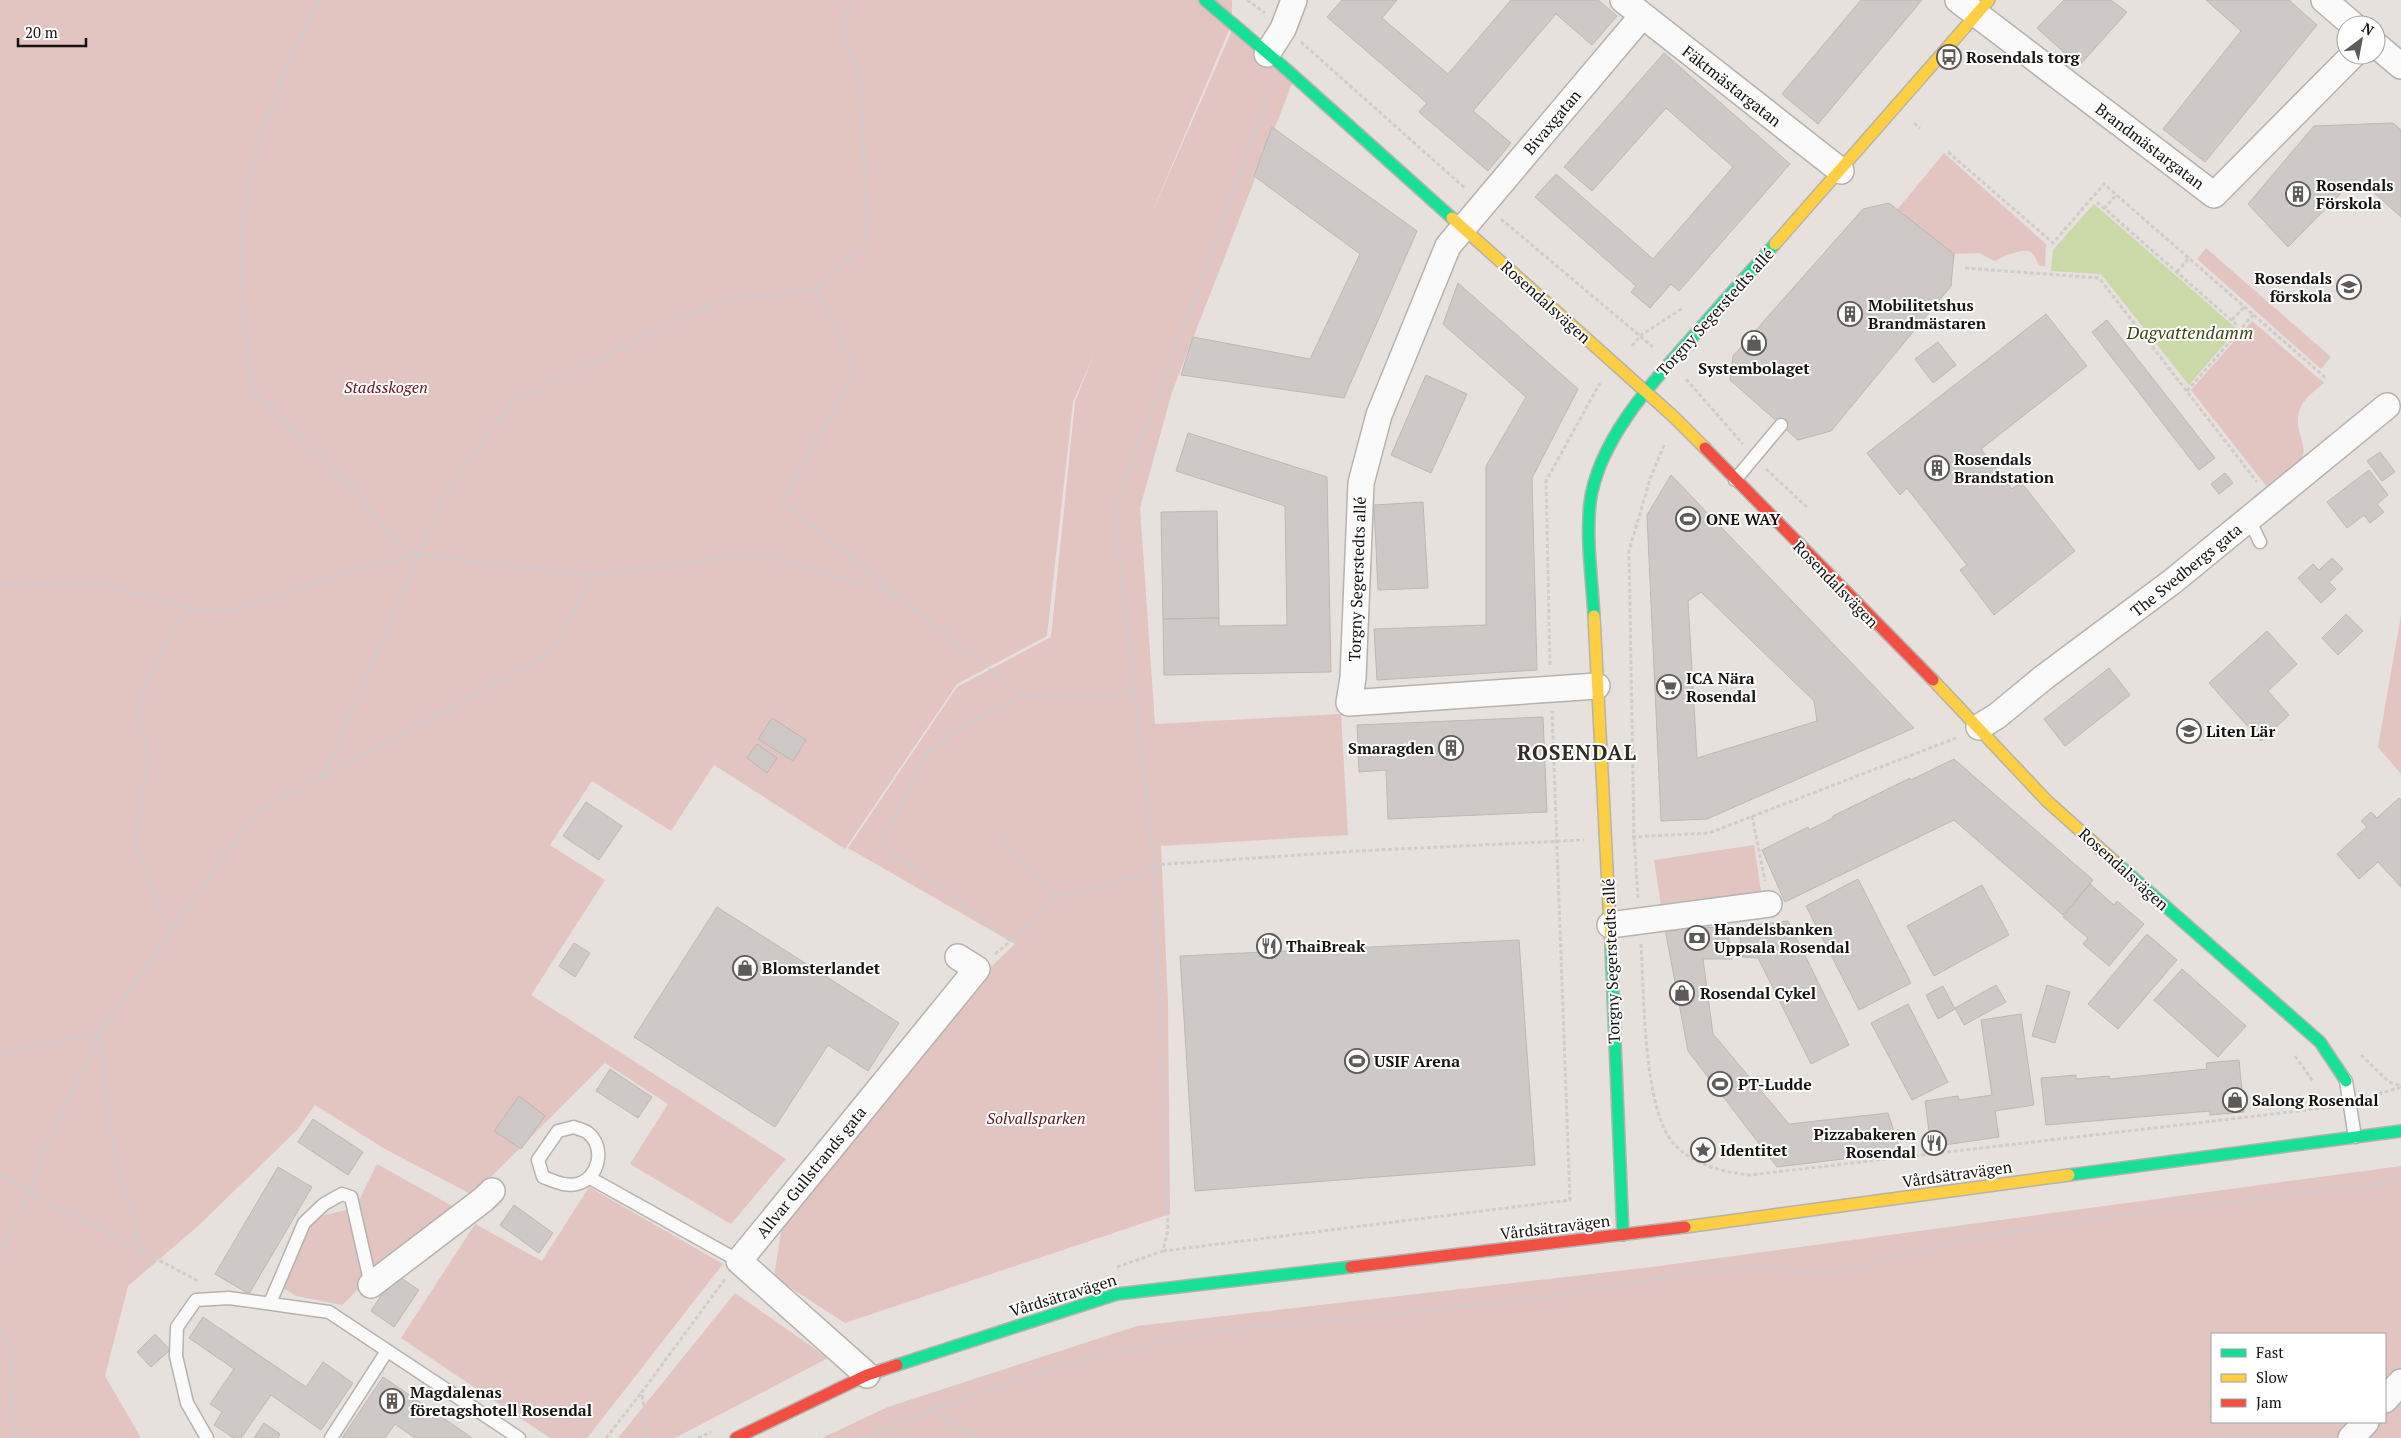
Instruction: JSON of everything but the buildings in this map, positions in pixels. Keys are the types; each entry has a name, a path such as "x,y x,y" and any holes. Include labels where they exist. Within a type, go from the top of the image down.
{"street":[{"name":"Rosendalsvägen","path":"1205,0 1286,69 1675,418 1979,727 2047,800 2320,1042 2346,1081"},
{"path":"1267,54 1284,29 1294,0"},
{"path":"2324,0 2341,15"},
{"name":"Brandmästargatan","path":"1975,5 2214,195 2342,65"},
{"name":"Torgny Segerstedts allé","path":"1624,1235 1589,505 1593,480 1604,456 1645,391 1841,171 1975,5"},
{"name":"Fäktmästargatan","path":"1633,8 1841,171"},
{"name":"Bivaxgatan","path":"1462,228 1633,8"},
{"path":"2386,53 2401,66"},
{"name":"Torgny Segerstedts allé","path":"1462,228 1448,246 1380,415 1361,483 1353,678 1349,703 1597,686"},
{"name":"The Svedbergs gata","path":"1979,727 1997,716 2043,678 2173,581 2388,406"},
{"path":"1610,925 1769,904"},
{"name":"Allvar Gullstrands gata","path":"739,1261 968,963"},
{"name":"Vårdsätravägen","path":"736,1438 867,1375 1116,1294 1624,1235 2401,1131"},
{"path":"371,1284 492,1191"},
{"path":"739,1261 867,1375"},
{"path":"2386,1399 2401,1382"},
{"path":"2351,1438 2365,1423"}],"lane":[{"path":"1735,480 1781,425"},
{"path":"2249,519 2260,542"},
{"name":"Rosendalsvägen","path":"2346,1081 2355,1137"},
{"path":"574,1127 589,1134 594,1140 598,1148 598,1164 590,1178 577,1184 560,1184 543,1177 538,1160 558,1131 574,1127"},
{"path":"590,1178 739,1261"},
{"path":"270,1303 304,1223 324,1204 342,1194 351,1197 371,1284"},
{"path":"206,1438 187,1403 176,1356 177,1327 196,1300 229,1298 329,1312 519,1438"},
{"path":"331,1438 387,1352"}],"path":[{"path":"319,0 279,84 255,154 242,225 243,310 252,391 350,485 395,539 418,556"},
{"path":"323,777 446,492 513,401 716,302 817,288 867,243 861,77 841,29 850,0"},
{"path":"1168,1230 1154,865 1114,508 1200,286 1270,89"},
{"path":"1948,152 2053,243 2104,184 2327,379"},
{"path":"2104,209 2116,195"},
{"path":"2097,202 2237,325"},
{"path":"2177,272 2189,258"},
{"path":"1965,268 2100,278 2263,490"},
{"path":"817,288 854,371 782,501 1022,696"},
{"path":"2232,320 2244,306"},
{"path":"2187,391 2253,315"},
{"path":"1163,1250 1570,1200 1551,689 1546,480 1604,377 1641,335"},
{"path":"1686,380 1675,418 1650,479 1629,551 1634,836 1650,1075 1658,1111 1673,1143 1699,1162 1715,1169 1750,1174 2332,1108 2401,1087"},
{"path":"0,584 108,585 190,609 233,610 340,574 418,556 593,575 757,554 899,595"},
{"path":"0,1253 30,1192 45,1149 100,1032 256,812 550,653 593,575"},
{"path":"170,932 135,845 148,758 137,710 158,654 190,609"},
{"path":"1011,941 882,843 926,754 967,723 1022,696 1135,693"},
{"path":"968,963 1011,941 1029,926 1056,896 1097,889 1136,875 1154,865 1558,840 1606,840 1634,836 1709,833 1979,727"},
{"path":"1752,816 1769,904"},
{"path":"998,838 1056,896"},
{"path":"0,1053 100,1032"},
{"path":"100,1032 110,1133 142,1252"},
{"path":"0,1173 30,1192 229,1298"},
{"path":"863,1438 932,1409 1066,1364 1220,1330 1311,1323 1562,1295 1702,1271 1763,1267 1815,1273 1859,1268 1956,1240 2074,1222 2401,1181"},
{"path":"606,1438 739,1261"},
{"path":"0,1331 12,1346 12,1421 16,1438"},
{"path":"642,1392 647,1438"},
{"path":"932,1409 977,1438"}],"green space":[{"name":"Stadsskogen","path":"0,0 1232,0 1232,23 1148,222 1233,28 1293,81 1172,392 1140,508 1155,724 1341,714 1348,835 1161,846 1168,1002 1170,1214 845,1323 774,1277 782,1226 970,987 1015,944 848,848 957,687 1051,637 1075,402 1095,352 1073,402 1047,636 957,684 845,849 714,765 671,831 592,781 550,845 605,880 531,995 786,1159 731,1224 630,1164 668,1104 605,1063 473,1195 385,1149 315,1105 297,1130 198,1226 128,1286 105,1376 141,1438 0,1438"},
{"path":"1944,153 2046,244 2045,266 2040,266 2032,253 2027,251 2013,253 1995,261 1979,253 1954,254 1897,210"},
{"path":"2206,248 2331,357 2321,369 2197,259"},
{"path":"2252,321 2324,383 2305,400 2299,412 2298,420 2303,448 2302,457 2290,470 2267,487 2191,390"},
{"path":"2401,615 2401,774 2378,747"},
{"path":"1754,845 1762,897 1662,912 1654,860"},
{"path":"377,1164 454,1207 380,1268 342,1305 296,1296 280,1286 312,1218 355,1208"},
{"path":"2401,1166 2401,1438 822,1438 888,1407 1137,1326 1644,1268"},
{"path":"589,1187 723,1264 587,1438 550,1438 401,1338 475,1224 542,1261"},
{"path":"735,1293 828,1358 675,1438 618,1438"}],"water":[{"name":"Dagvattendamm","path":"2094,204 2237,329 2189,385 2101,274 2051,271 2053,250"}],"traffic: fast":[{"path":"1205,0 1286,69 1452,218"},
{"path":"1594,616 1589,517 1595,479 1604,456 1631,411 1647,389 1775,244"},
{"path":"2114,861 2320,1042 2346,1081"},
{"path":"1611,946 1623,1235"},
{"path":"2069,1175 2401,1131"},
{"path":"897,1365 1117,1294 1351,1267"}],"traffic: slow":[{"path":"1775,244 1989,0"},
{"path":"1452,218 1675,418 1705,448"},
{"path":"1594,616 1611,946"},
{"path":"1933,680 2047,801 2114,861"},
{"path":"1685,1227 2069,1175"}],"traffic: jam":[{"path":"1705,448 1933,680"},
{"path":"1351,1267 1685,1227"},
{"path":"736,1438 867,1375 897,1365"}],"place":[{"name":"Rosendals torg","path":"1949,57"},
{"name":"Rosendals Förskola","path":"2298,194"},
{"name":"Rosendals förskola","path":"2349,287"},
{"name":"Mobilitetshus Brandmästaren","path":"1850,314"},
{"name":"Systembolaget","path":"1754,343"},
{"name":"Rosendals Brandstation","path":"1937,468"},
{"name":"ONE WAY","path":"1688,519"},
{"name":"ICA Nära Rosendal","path":"1669,687"},
{"name":"Liten Lär","path":"2189,731"},
{"name":"Smaragden","path":"1451,748"},
{"name":"Handelsbanken Uppsala Rosendal","path":"1697,938"},
{"name":"ThaiBreak","path":"1269,946"},
{"name":"Blomsterlandet","path":"745,968"},
{"name":"Rosendal Cykel","path":"1682,993"},
{"name":"USIF Arena","path":"1357,1061"},
{"name":"PT-Ludde","path":"1720,1084"},
{"name":"Salong Rosendal","path":"2235,1100"},
{"name":"Pizzabakeren Rosendal","path":"1934,1143"},
{"name":"Identitet","path":"1703,1150"},
{"name":"Magdalenas företagshotell Rosendal","path":"392,1401"}],"district":[{"name":"ROSENDAL","path":"1577,752"}],"park label":[{"name":"Solvallsparken","path":"1036,1118"}]}
